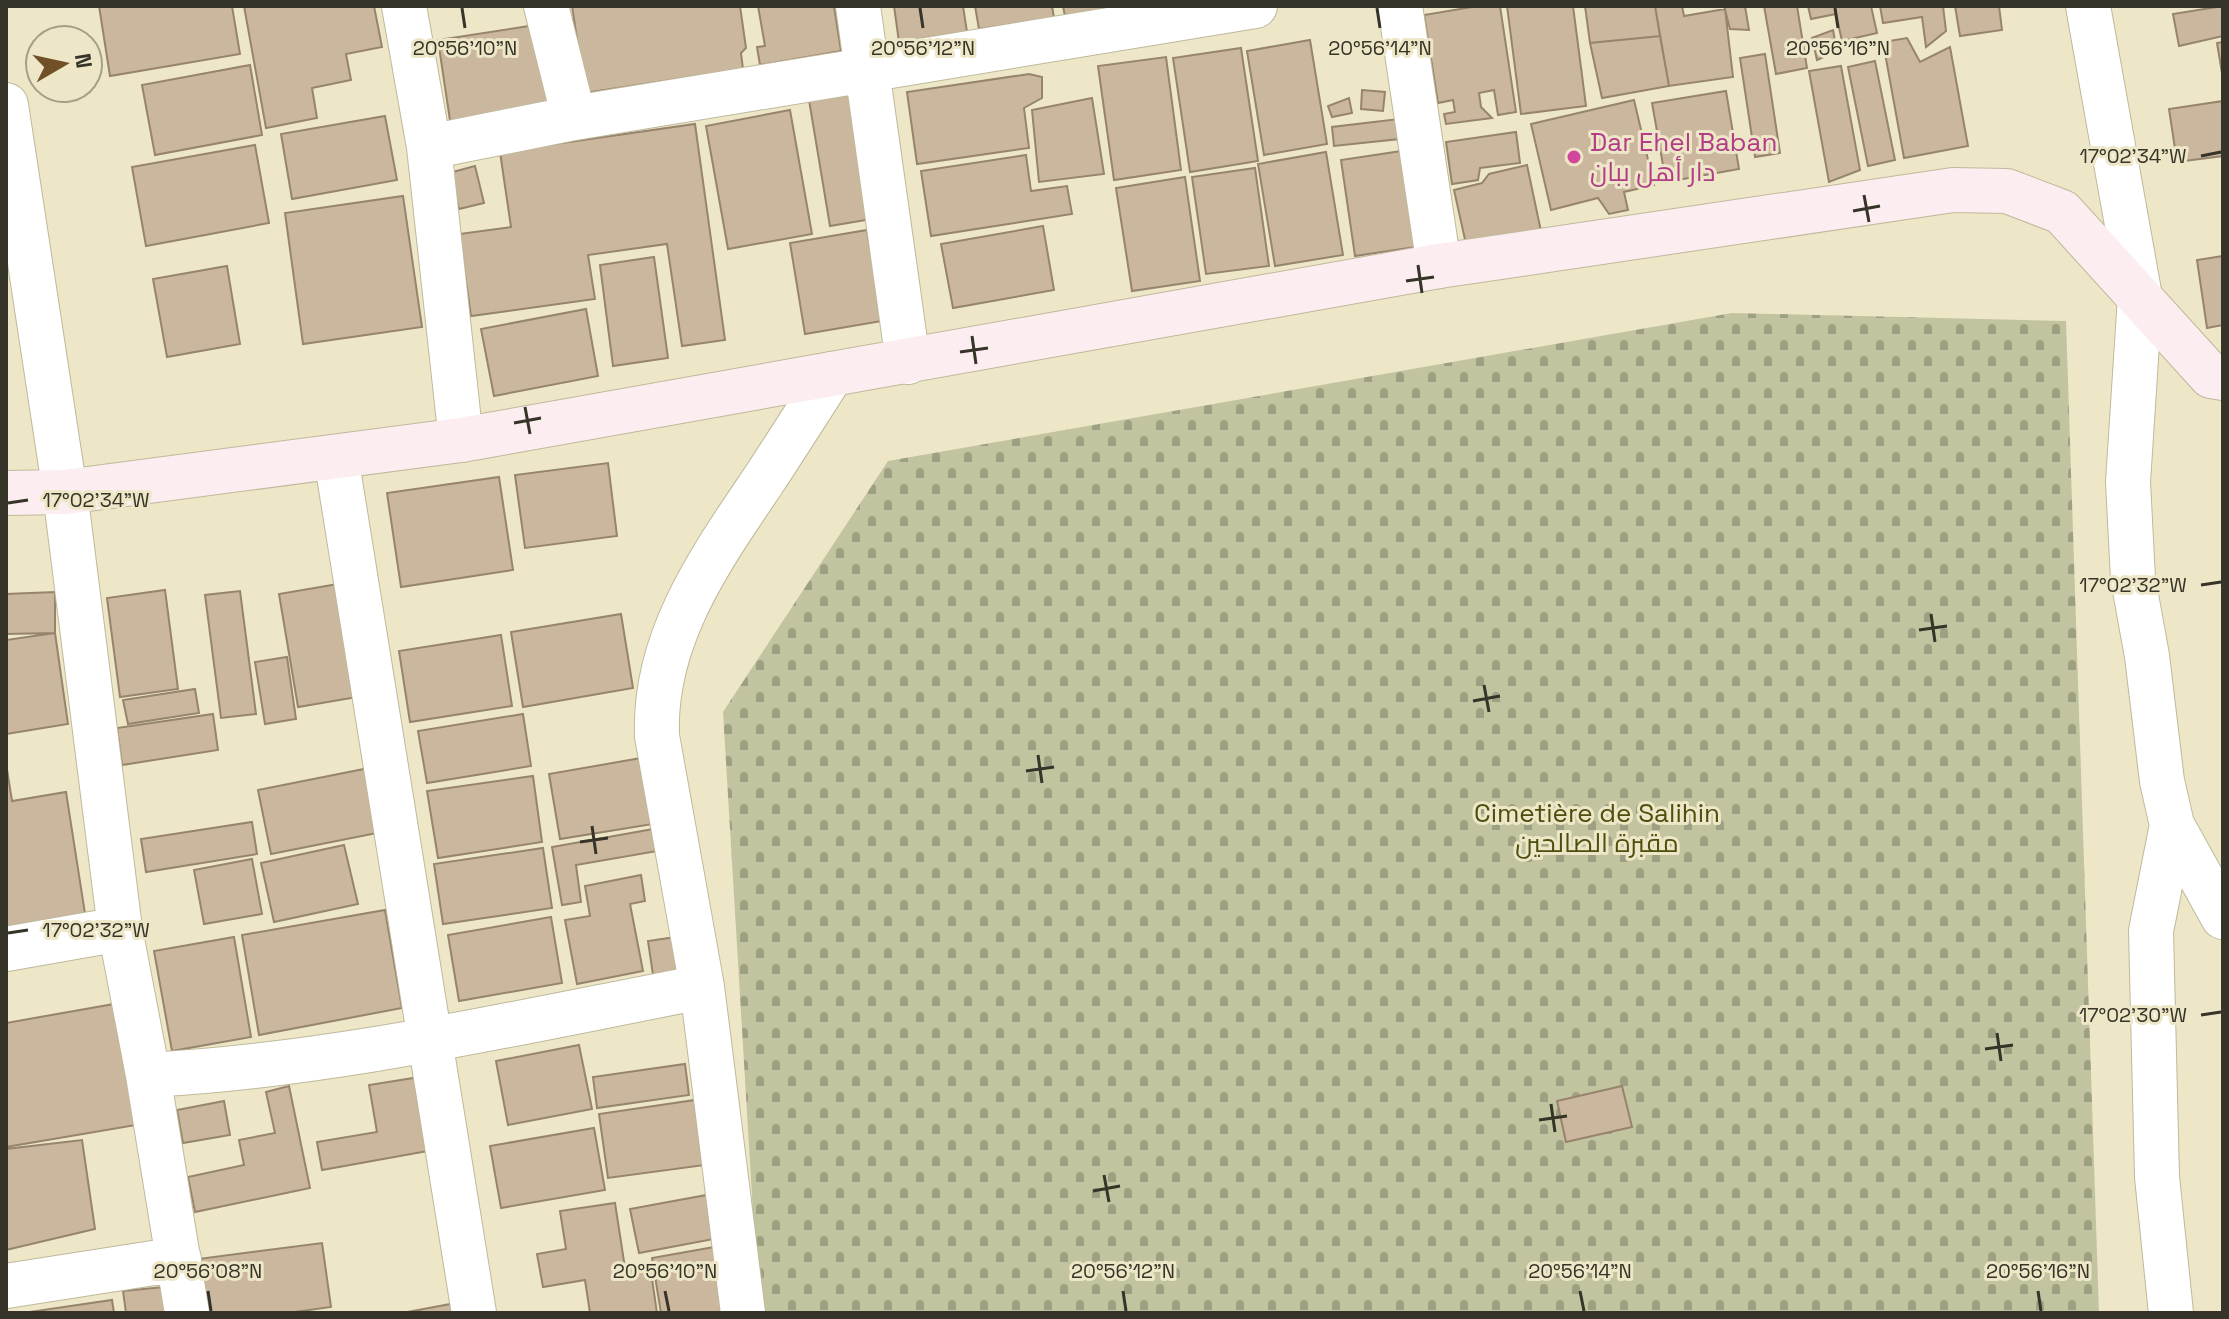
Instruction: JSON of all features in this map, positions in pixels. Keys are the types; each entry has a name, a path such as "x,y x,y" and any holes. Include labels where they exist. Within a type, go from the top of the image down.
{"street":[{"path":"404,6 429,147 461,440"},
{"path":"546,6 574,118"},
{"path":"858,6 908,362"},
{"path":"429,147 574,118 1255,6"},
{"path":"1400,6 1439,266"},
{"path":"2088,6 2140,297 2128,482 2131,554 2162,781 2172,825 2223,917"},
{"path":"6,105 65,492 120,929 148,1075 187,1313"},
{"path":"6,493 65,492 461,440 1439,266 1953,190 2007,191 2062,212 2211,376 2223,378"},
{"path":"743,1313 702,987 657,736 656,706 663,671 692,591 832,374"},
{"path":"336,457 474,1313"},
{"path":"2171,1313 2157,1177 2151,931 2172,825"},
{"path":"6,949 120,929"},
{"path":"148,1075 260,1065 430,1039 702,987"},
{"path":"6,1286 179,1259"}],"green space":[{"name":"Cimetière de Salihin مقبرة الصالحين","path":"1732,313 2066,321 2099,1313 759,1313 723,712 888,461"}],"building":[{"path":"99,6 232,6 240,54 110,76"},
{"path":"244,6 374,6 382,47 346,54 351,80 312,88 317,118 266,128"},
{"path":"572,6 740,6 746,48 741,53 743,69 585,93"},
{"path":"758,6 834,6 841,51 760,65 757,47 765,46"},
{"path":"894,6 963,6 967,32 899,42"},
{"path":"975,6 1052,6 1054,18 979,29"},
{"path":"1063,6 1137,6 1068,33"},
{"path":"1478,6 1500,6 1516,112 1498,115 1494,90 1479,93 1481,107 1492,118 1446,124 1444,114 1455,112 1453,100 1438,103 1424,15"},
{"path":"1507,6 1573,6 1586,106 1521,114"},
{"path":"1585,6 1655,6 1660,36 1590,43"},
{"path":"1655,6 1682,6 1684,16 1725,9 1733,77 1669,86"},
{"path":"1724,6 1745,6 1749,30 1730,29"},
{"path":"1764,6 1797,6 1807,68 1776,74"},
{"path":"1808,6 1871,6 1877,33 1842,41 1836,14 1811,19"},
{"path":"1880,6 1943,6 1946,31 1926,47 1922,17 1883,23"},
{"path":"1955,6 1999,6 2002,30 1960,36"},
{"path":"2223,6 2223,36 2179,46 2173,14"},
{"path":"536,25 549,112 451,127 438,40"},
{"path":"1833,30 1837,51 1817,60 1812,38"},
{"path":"1660,36 1669,86 1602,98 1590,43"},
{"path":"1907,38 1920,62 1950,47 1968,146 1904,158 1883,42"},
{"path":"1310,40 1327,144 1264,155 1247,51"},
{"path":"2223,42 2223,79 2217,43"},
{"path":"1241,48 1258,161 1190,172 1173,58"},
{"path":"1765,54 1780,153 1755,157 1740,58"},
{"path":"1166,57 1181,170 1114,180 1098,66"},
{"path":"1875,61 1895,160 1868,166 1848,67"},
{"path":"250,65 262,135 155,155 142,85"},
{"path":"1841,66 1860,170 1829,182 1809,71"},
{"path":"1029,74 1042,77 1042,98 1024,108 1029,148 917,164 907,92"},
{"path":"1362,90 1385,92 1383,111 1361,109"},
{"path":"1726,91 1739,169 1666,182 1652,103"},
{"path":"851,92 872,219 830,226 809,100"},
{"path":"1092,98 1104,174 1039,182 1032,110"},
{"path":"1349,98 1352,113 1332,117 1328,106"},
{"path":"1634,100 1654,185 1624,192 1628,210 1609,214 1598,198 1551,210 1531,124"},
{"path":"2223,101 2223,156 2177,162 2169,109"},
{"path":"790,110 812,234 728,249 706,126"},
{"path":"385,116 397,180 292,199 281,134"},
{"path":"1407,118 1409,138 1334,146 1332,127"},
{"path":"695,124 725,340 682,346 667,244 588,255 595,299 471,316 459,234 511,227 500,152"},
{"path":"1516,132 1520,163 1480,168 1478,180 1452,184 1446,142"},
{"path":"255,145 269,223 146,246 132,167"},
{"path":"1415,149 1429,245 1355,256 1341,160"},
{"path":"1326,152 1343,255 1275,266 1258,164"},
{"path":"1026,155 1031,191 1067,186 1072,214 931,236 921,171"},
{"path":"1527,165 1542,236 1468,253 1454,190 1482,183 1489,174"},
{"path":"475,166 484,203 459,209 449,173"},
{"path":"1255,168 1269,266 1206,274 1192,177"},
{"path":"1185,177 1200,281 1132,291 1116,188"},
{"path":"403,196 422,327 303,344 285,213"},
{"path":"1043,226 1054,290 953,308 941,244"},
{"path":"867,230 882,321 805,334 790,243"},
{"path":"2223,256 2223,325 2207,328 2197,260"},
{"path":"654,257 668,358 613,366 600,265"},
{"path":"227,266 240,344 167,357 153,279"},
{"path":"586,309 598,376 494,396 481,329"},
{"path":"608,463 617,536 525,548 515,475"},
{"path":"499,477 513,570 401,587 387,493"},
{"path":"344,583 363,696 298,707 279,594"},
{"path":"165,590 178,689 120,697 107,598"},
{"path":"240,591 256,714 221,718 205,595"},
{"path":"55,592 55,633 6,634 6,594"},
{"path":"621,614 633,688 523,707 511,632"},
{"path":"55,633 68,724 6,734 6,640"},
{"path":"501,635 512,706 410,722 399,651"},
{"path":"287,657 296,719 265,724 255,662"},
{"path":"195,689 199,713 128,724 123,700"},
{"path":"213,714 218,750 122,765 117,728"},
{"path":"523,714 531,766 427,783 418,731"},
{"path":"647,757 659,823 560,839 549,774"},
{"path":"6,763 12,801 66,792 86,920 6,932"},
{"path":"374,767 387,831 271,854 258,790"},
{"path":"533,776 542,842 438,858 427,791"},
{"path":"252,822 257,854 146,872 141,839"},
{"path":"659,828 663,850 576,865 581,902 562,905 552,847"},
{"path":"344,845 358,904 274,922 261,863"},
{"path":"543,848 552,908 443,924 434,864"},
{"path":"252,859 262,914 204,924 194,870"},
{"path":"641,875 645,901 630,904 643,971 577,984 565,920 590,916 585,886"},
{"path":"385,910 402,1008 259,1035 242,935"},
{"path":"551,917 562,983 459,1001 448,935"},
{"path":"234,937 251,1037 172,1051 154,951"},
{"path":"676,937 681,972 653,975 648,941"},
{"path":"114,1004 136,1125 6,1147 6,1023"},
{"path":"579,1045 592,1109 508,1125 496,1061"},
{"path":"685,1064 689,1095 597,1108 593,1077"},
{"path":"426,1076 439,1149 322,1170 317,1142 377,1132 369,1085"},
{"path":"289,1086 310,1188 195,1212 188,1177 244,1165 239,1140 275,1133 266,1092"},
{"path":"1622,1086 1632,1127 1566,1142 1557,1101"},
{"path":"695,1100 705,1165 608,1178 599,1114"},
{"path":"224,1101 230,1135 183,1143 177,1110"},
{"path":"594,1128 605,1190 501,1208 490,1146"},
{"path":"82,1140 95,1229 6,1250 6,1149"},
{"path":"712,1194 719,1238 639,1253 630,1209"},
{"path":"615,1203 625,1268 650,1265 657,1313 590,1313 585,1280 543,1287 537,1254 566,1249 560,1211"},
{"path":"322,1243 331,1307 288,1313 205,1313 198,1259"},
{"path":"720,1246 732,1313 661,1313 652,1258"},
{"path":"164,1287 167,1313 126,1313 123,1291"},
{"path":"112,1300 114,1313 29,1313 29,1312"},
{"path":"456,1303 458,1313 402,1313"}],"place":[{"name":"Dar Ehel Baban دار أهل ببان","path":"1574,157"}]}
